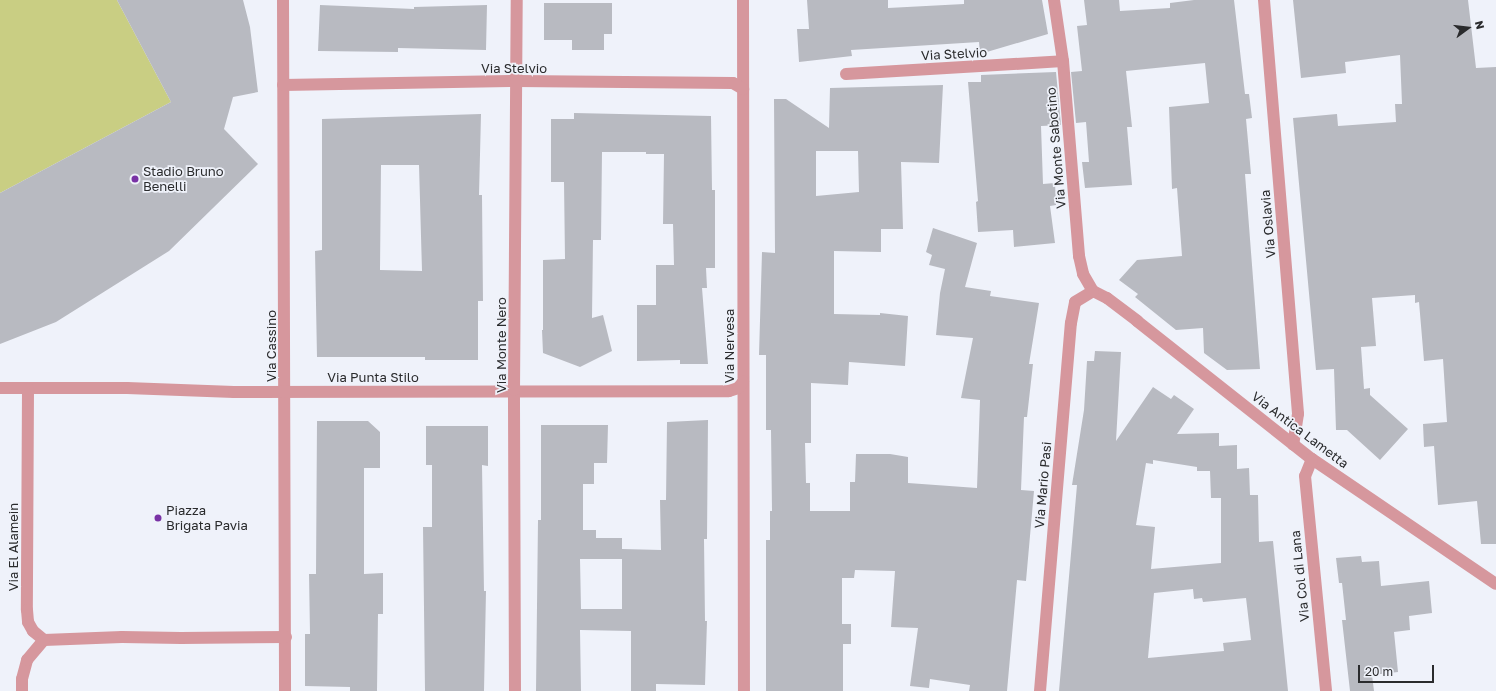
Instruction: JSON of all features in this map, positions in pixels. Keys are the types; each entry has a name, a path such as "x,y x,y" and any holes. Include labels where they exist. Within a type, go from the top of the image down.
{"street":[{"name":"Via Cassino","path":"283,0 285,691"},
{"name":"Via Monte Nero","path":"515,691 514,390 517,0"},
{"name":"Via Nervesa","path":"743,0 744,691"},
{"name":"Via Monte Sabotino","path":"1054,0 1063,61 1079,256 1083,274 1093,291"},
{"name":"Via Oslavia","path":"1264,0 1298,414 1293,445"},
{"name":"Via Stelvio","path":"846,74 1063,61"},
{"name":"Via Stelvio","path":"283,85 517,81 733,83 743,89"},
{"name":"Via Antica Lametta","path":"1093,291 1107,298 1137,321 1312,459 1496,584"},
{"name":"Via Mario Pasi","path":"1040,691 1071,323 1075,302 1093,291"},
{"name":"Via Punta Stilo","path":"0,388 127,388 234,392 730,390 738,388 743,382"},
{"name":"Via El Alamein","path":"28,389 27,610 28,622 33,631 44,640"},
{"name":"Via Col di Lana","path":"1312,459 1305,476 1326,691"},
{"path":"22,691 22,679 27,660 44,640 122,637 286,637"}],"green space":[{"path":"0,0 117,0 171,102 0,193"}],"building":[{"name":"Stadio Bruno Benelli","path":"117,0 243,0 250,27 258,92 233,97 224,129 258,164 169,251 56,322 0,344 0,193 171,102"},
{"path":"807,0 888,0 888,8 964,4 964,0 1042,0 1048,34 980,54 979,42 851,50 852,56 799,62 797,29 809,29"},
{"path":"1084,0 1119,0 1120,11 1170,8 1170,3 1194,0 1234,0 1245,94 1249,94 1252,118 1246,119 1251,174 1245,174 1260,369 1227,370 1204,353 1203,328 1176,330 1135,297 1138,294 1119,280 1137,260 1182,256 1177,188 1172,189 1169,107 1209,103 1205,63 1126,71 1132,127 1127,127 1132,185 1085,188 1082,162 1089,162 1086,122 1076,123 1071,72 1082,71 1077,26 1087,25"},
{"path":"1293,0 1468,0 1476,68 1496,67 1496,544 1481,544 1477,501 1438,505 1434,446 1424,447 1423,424 1447,422 1443,359 1424,361 1419,302 1415,303 1415,295 1372,298 1376,346 1361,347 1364,389 1370,388 1370,395 1408,429 1380,460 1347,430 1336,430 1334,369 1316,370 1293,118 1337,114 1338,126 1396,122 1395,104 1402,104 1400,55 1345,62 1346,73 1301,78"},
{"path":"544,3 612,3 612,34 604,34 604,50 572,50 572,40 544,40"},
{"path":"320,5 414,9 414,7 487,5 486,50 398,48 398,52 318,51"},
{"path":"1056,72 1061,125 1041,126 1043,184 1055,183 1056,205 1050,206 1055,243 1014,247 1013,230 978,232 976,202 978,201 968,82 981,82 981,75"},
{"path":"943,85 939,163 901,162 903,229 881,229 881,252 834,251 834,314 880,315 880,313 908,316 905,366 849,362 848,385 811,383 811,443 805,443 806,483 810,483 810,511 850,511 850,482 855,482 856,454 890,454 908,457 908,483 977,488 980,400 961,398 973,338 936,335 940,293 945,269 929,265 932,255 926,252 933,228 977,243 965,287 991,291 990,296 1039,303 1029,364 1033,364 1027,417 1024,417 1021,490 1034,491 1026,581 1017,580 1007,691 969,691 970,685 930,679 929,688 910,686 918,628 891,627 895,571 855,570 854,578 842,578 842,624 851,624 851,644 843,644 843,691 766,691 766,540 770,540 770,511 772,511 771,430 766,430 766,355 759,355 762,252 775,253 774,99 786,99 829,128 830,88","holes":["816,151 858,151 859,192 816,196"]},
{"path":"574,113 711,116 712,190 715,190 715,268 706,268 707,288 702,288 708,364 680,364 680,360 637,361 637,305 656,305 656,265 674,265 673,224 663,224 664,154 646,154 646,152 602,152 601,240 593,240 592,318 603,315 612,351 580,367 543,353 543,260 565,259 564,182 551,182 551,119 574,119"},
{"path":"481,114 479,195 482,195 483,301 478,301 478,360 425,360 425,357 317,357 315,251 322,250 322,119","holes":["381,165 419,165 422,271 380,270"]},
{"path":"1095,351 1121,352 1116,441 1153,387 1171,399 1174,395 1194,409 1177,434 1219,433 1219,446 1237,445 1237,469 1249,468 1250,495 1258,495 1259,542 1273,541 1288,691 1059,691 1077,485 1072,485 1084,410 1087,361 1094,361","holes":["1153,460 1197,467 1197,471 1210,471 1211,498 1221,498 1221,563 1151,569 1155,527 1136,525 1146,463 1153,464","1193,589 1194,599 1202,598 1203,602 1246,598 1251,640 1223,643 1224,651 1148,658 1154,593"]},
{"path":"708,420 707,539 704,539 705,621 707,621 705,685 656,684 656,691 631,691 631,631 580,630 581,691 536,691 538,520 541,520 541,425 608,425 607,463 594,463 594,484 583,484 583,530 596,530 596,538 622,538 622,549 661,550 660,500 666,500 667,422","holes":["580,559 622,559 622,609 581,609"]},
{"path":"317,421 368,421 380,432 380,468 364,468 364,574 383,573 383,614 378,614 377,691 350,691 350,687 305,686 305,634 310,634 309,574 316,574"},
{"path":"426,426 488,426 488,466 482,465 484,591 486,591 484,691 425,691 423,527 432,527 432,465 426,465"},
{"path":"1361,556 1362,562 1379,561 1381,586 1429,581 1432,613 1409,616 1410,630 1394,632 1398,672 1372,675 1374,691 1350,691 1342,620 1346,620 1342,583 1339,583 1336,558"}],"place":[{"name":"Stadio Bruno Benelli","path":"135,179"},
{"name":"Piazza Brigata Pavia","path":"158,518"}]}
